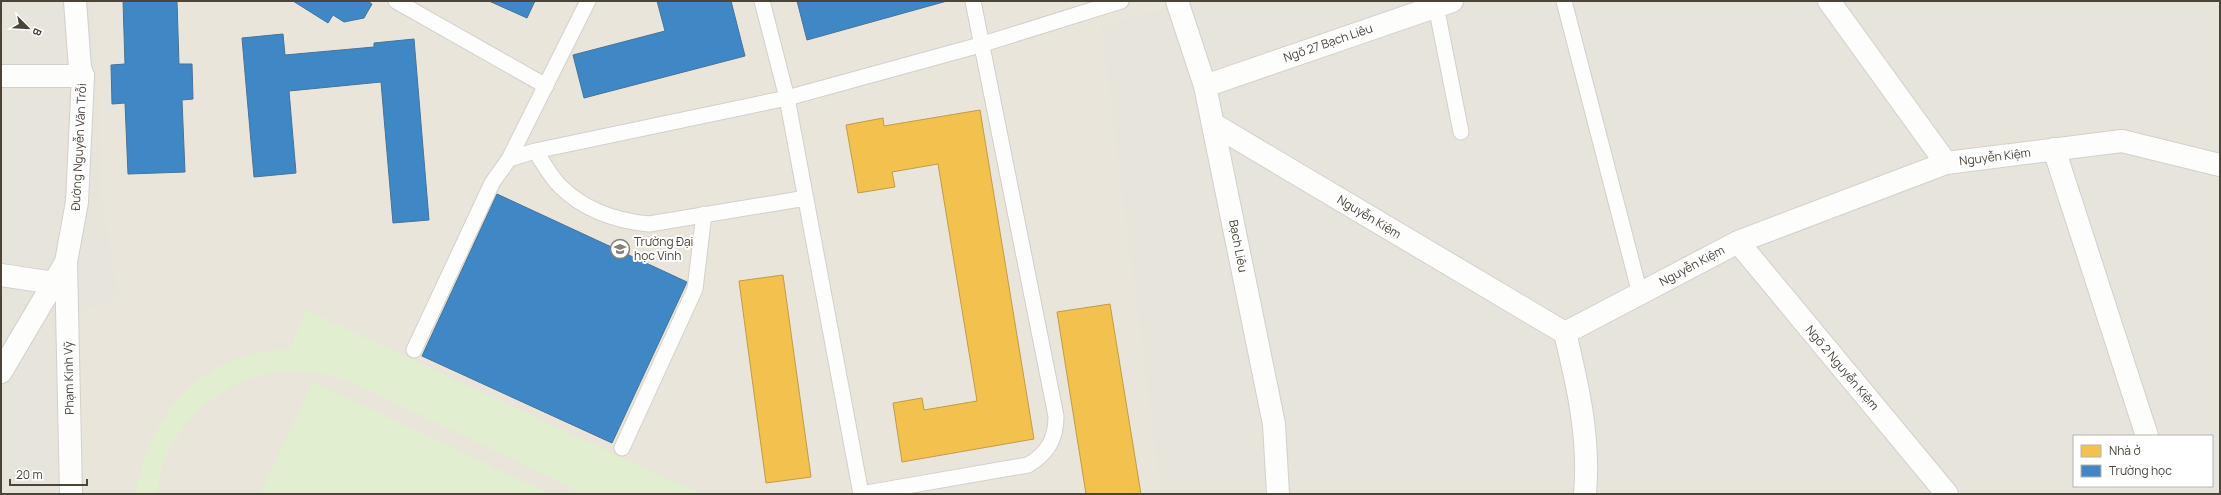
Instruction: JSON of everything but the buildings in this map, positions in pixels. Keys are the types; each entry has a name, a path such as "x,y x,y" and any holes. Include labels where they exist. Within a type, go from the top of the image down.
{"street":[{"name":"Đường Nguyễn Văn Trỗi","path":"1,372 66,262 77,202 83,76 80,68 76,1"},
{"name":"Bạch Liêu","path":"1178,1 1205,86 1274,424 1278,494"},
{"path":"1829,1 1946,163"},
{"name":"Ngõ 27 Bạch Liêu","path":"1205,86 1407,8 1444,3"},
{"path":"1,76 83,76"},
{"name":"Nguyễn Kiệm","path":"1213,124 1565,333 1738,242 1946,163 2122,141 2220,165"},
{"path":"2054,149 2147,435"},
{"name":"Ngõ 2 Nguyễn Kiệm","path":"1738,242 1947,494"},
{"name":"Phạm Kinh Vỹ","path":"66,262 71,494"},
{"path":"1,275 54,283"},
{"path":"1565,333 1582,412 1585,436 1585,494"}],"lane":[{"path":"396,1 546,86"},
{"path":"414,350 492,183 509,159 588,1"},
{"path":"762,1 788,98 861,494 1028,465 1039,458 1050,446 1056,430 1056,416 980,45 973,1"},
{"path":"509,159 535,151 788,98 980,45 1121,1"},
{"path":"1564,1 1640,294"},
{"path":"1444,3 1461,132"},
{"path":"535,151 560,186 583,203 604,214 627,222 649,224 806,198"},
{"path":"622,448 695,289 704,214"}],"shaded area":[{"path":"1,1 2220,1 2220,494 1,494"},
{"name":"Trường Đại học Vinh","path":"94,1 1165,1 1167,8 1101,26 1161,494 84,494 76,314 119,297 102,200"}],"green space":[{"path":"306,310 700,494 585,494 347,380 317,373 286,371 265,374 245,380 208,402 192,417 178,434 167,453 160,473 158,494 136,494 143,465 153,438 167,413 185,392 206,374 231,361 259,353 289,350"},
{"path":"313,382 550,494 260,494"}],"place":[{"name":"Trường Đại học Vinh","path":"620,249"}]}
